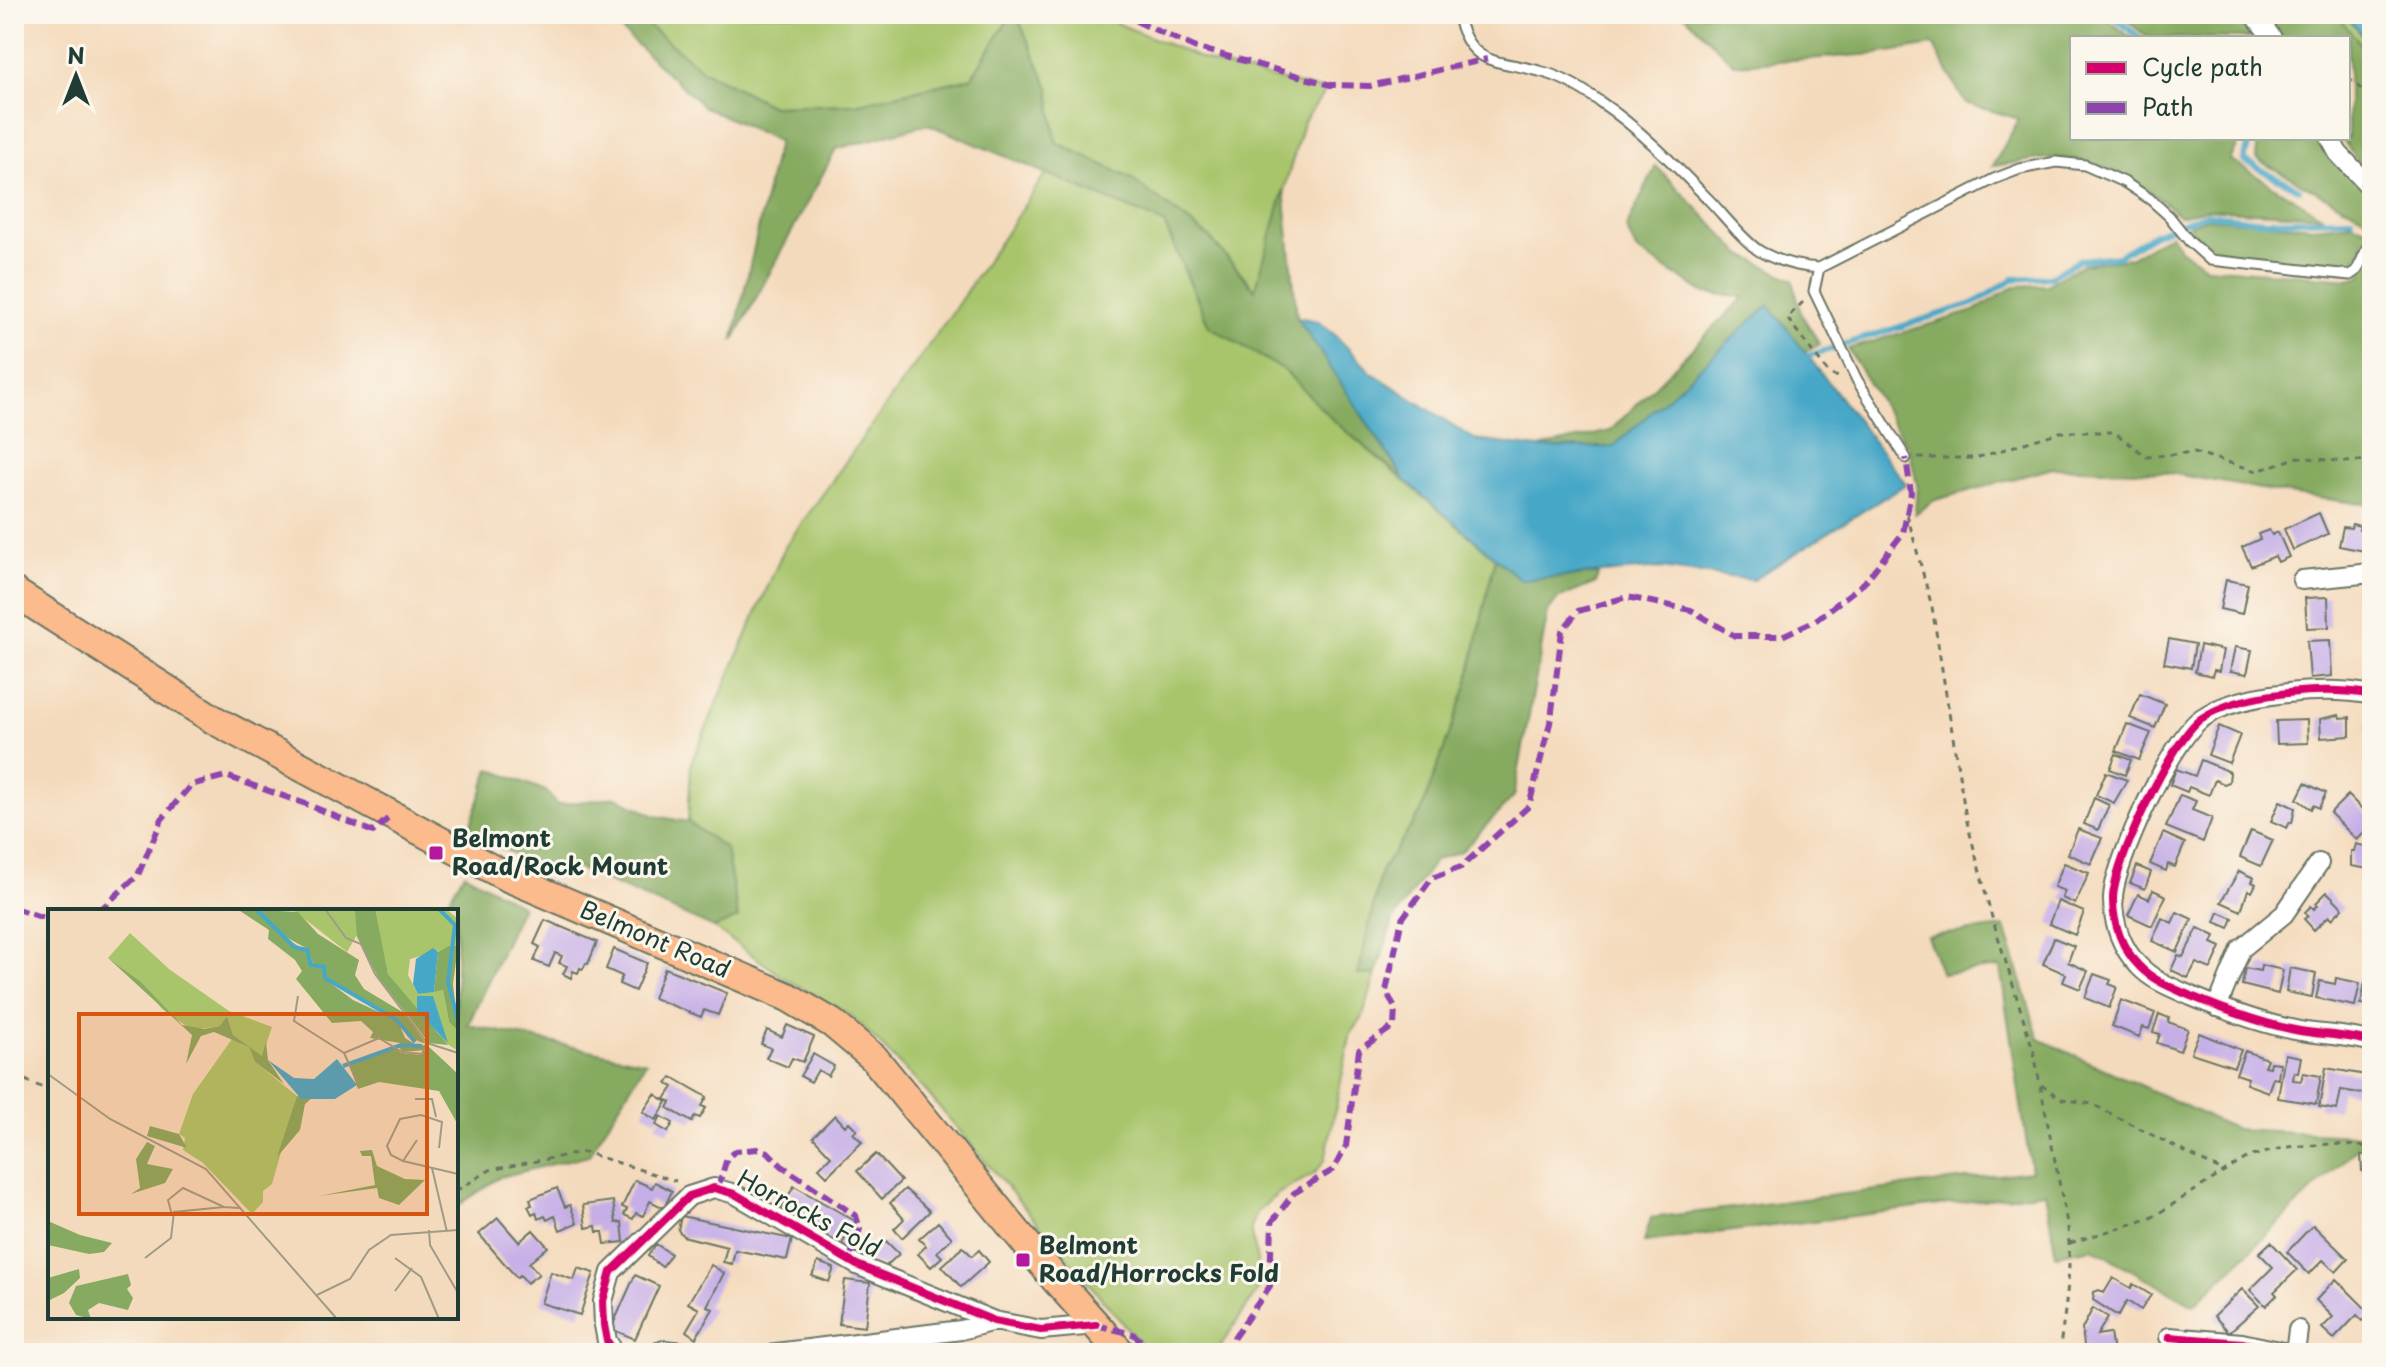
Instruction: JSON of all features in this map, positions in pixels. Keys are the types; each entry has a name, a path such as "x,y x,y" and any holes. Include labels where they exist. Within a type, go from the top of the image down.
{"main road":[{"name":"Belmont Road","path":"14,592 216,721 505,876 788,997 832,1023 874,1058 899,1086 1056,1280 1121,1353"}],"street":[{"path":"2257,18 2270,36"},
{"path":"2331,140 2338,153 2372,189"},
{"path":"2302,580 2332,569 2372,573"},
{"path":"2372,695 2325,690 2246,699 2221,706 2198,720 2179,740 2162,771 2115,878 2113,900 2123,945 2139,966 2158,981 2260,1023 2372,1042"},
{"path":"2217,1007 2241,949 2284,914 2298,879 2319,863"},
{"name":"Horrocks Fold","path":"695,1193 714,1188 725,1189 857,1265 994,1321 1041,1330 1096,1325"},
{"path":"615,1353 607,1341 604,1325 603,1301 611,1272 695,1193"},
{"name":"Horrocks Fold","path":"776,1353 961,1330 994,1321"},
{"path":"2295,1353 2298,1330"},
{"path":"2164,1333 2242,1343 2288,1353"},
{"path":"655,1353 664,1350 697,1353"}],"lane":[{"path":"1457,14 1462,33 1471,48 1487,59 1566,80 1600,102 1637,131 1758,250 1797,267 1819,268 1994,179 2020,169 2056,162 2085,165 2124,182 2169,216 2184,236 2210,260 2350,275 2357,270 2372,238"},
{"path":"1819,268 1814,291 1856,377 1906,458"}],"path":[{"path":"2350,80 2372,98"},
{"path":"1814,291 1787,318 1830,375 1856,377"},
{"path":"1906,458 1976,458 2060,432 2114,432 2147,457 2194,452 2257,471 2299,457 2345,462 2372,460"},
{"path":"1907,514 1932,607 1966,818 1991,914 2034,1053 2070,1243 2068,1291 2059,1353"},
{"path":"14,1075 48,1090"},
{"path":"2041,1085 2062,1099 2092,1104 2224,1172"},
{"path":"2070,1243 2151,1218 2248,1157 2287,1147 2330,1144 2372,1147"},
{"path":"458,1190 490,1170 584,1152 676,1181 695,1193"}],"green space":[{"path":"604,14 634,14 704,71 772,106 855,104 971,78 1012,14 1016,14 1049,88 1056,142 1130,178 1208,236 1255,290 1284,189 1297,317 1405,480 1333,420 1285,371 1209,326 1164,223 928,124 836,149 733,341 778,141 704,107"},
{"path":"634,14 1012,14 971,78 855,104 772,106 704,71"},
{"path":"1016,14 1095,14 1217,65 1325,91 1303,123 1256,290 1208,236 1130,178 1056,142 1049,88"},
{"path":"1683,14 2101,14 2128,36 2070,36 2070,140 2241,140 2230,160 2323,216 2205,209 2180,216 2136,183 2086,162 2049,158 1993,166 2019,119 1965,103 1933,45 1876,54 1734,64"},
{"path":"2118,14 2244,14 2261,36 2146,36"},
{"path":"2266,14 2336,14 2372,57 2372,181 2342,140 2350,140 2350,36 2280,36"},
{"path":"2336,14 2343,14 2372,45 2372,57"},
{"path":"2258,140 2324,140 2372,196 2372,209 2364,217 2256,159"},
{"path":"1656,166 1741,254 1793,280 1801,314 1820,344 1805,352 1769,305 1613,447 1539,448 1610,431 1744,297 1705,293 1636,250 1626,228"},
{"path":"1046,173 1164,223 1209,326 1285,371 1333,420 1495,558 1467,686 1421,812 1381,871 1359,975 1376,974 1362,1019 1351,1032 1325,1160 1315,1173 1276,1195 1258,1211 1251,1227 1261,1285 1216,1353 1148,1353 924,1089 852,1016 786,979 714,928 738,918 726,849 688,822 691,763 785,547 956,307"},
{"path":"2207,218 2313,227 2352,223 2372,230 2350,270 2216,256 2201,243 2189,225"},
{"path":"2171,234 2180,249 2206,267 2350,279 2361,276 2372,248 2372,505 2164,472 2053,468 1935,500 1915,514 1917,484 1909,449 1848,349 1974,311 2015,286 2047,285 2083,264 2129,258"},
{"path":"1495,558 1521,580 1598,574 1596,583 1559,598 1548,612 1514,796 1462,851 1435,860 1393,920 1376,974 1358,975 1381,871 1421,812 1467,686"},
{"path":"490,769 546,791 557,805 616,797 655,816 688,822 726,849 738,918 714,928 575,867 547,870 468,832"},
{"path":"464,873 522,906 468,1025 646,1062 589,1155 500,1177 458,1206 458,909 443,909"},
{"path":"2005,927 2039,1039 2235,1129 2369,1136 2194,1305 2092,1248 2056,1255 2045,1192 1644,1242 1651,1218 2031,1171 2000,967 1942,974 1927,936"}],"water":[{"path":"2344,14 2372,14 2372,45"},
{"path":"1769,305 1906,484 1753,580 1661,568 1521,580 1405,480 1297,317 1317,321 1371,372 1476,440 1539,448 1613,447"}],"building":[{"path":"2319,513 2328,534 2293,550 2284,529"},
{"path":"2364,523 2372,525 2370,552 2339,546 2343,527 2351,528 2352,524 2360,526 2359,530 2362,530"},
{"path":"2269,530 2272,535 2278,532 2289,557 2278,562 2275,556 2251,566 2242,547 2260,539 2258,534"},
{"path":"2226,580 2248,584 2242,614 2220,609"},
{"path":"2328,597 2329,627 2307,628 2305,598"},
{"path":"2169,639 2195,644 2191,668 2164,663"},
{"path":"2330,640 2332,676 2310,678 2307,641"},
{"path":"2200,645 2223,650 2219,671 2214,670 2212,676 2195,672"},
{"path":"2235,647 2252,650 2247,674 2230,671"},
{"path":"2140,694 2165,704 2155,728 2130,718"},
{"path":"2339,715 2340,718 2350,717 2350,736 2321,738 2320,719"},
{"path":"2307,720 2308,743 2277,744 2276,721"},
{"path":"2127,724 2151,733 2139,760 2116,751"},
{"path":"2367,725 2372,725 2372,746 2368,746"},
{"path":"2219,726 2240,735 2229,763 2208,755"},
{"path":"2116,754 2131,760 2125,775 2110,769"},
{"path":"2201,760 2230,772 2229,782 2224,784 2215,780 2209,795 2189,787 2187,792 2170,785 2176,769 2195,776"},
{"path":"2106,772 2127,780 2114,803 2096,795"},
{"path":"2305,783 2326,793 2319,808 2313,805 2311,809 2297,799"},
{"path":"2180,795 2196,801 2192,810 2212,818 2203,842 2166,827"},
{"path":"2348,795 2372,819 2372,825 2357,840 2330,813"},
{"path":"2094,798 2109,805 2098,830 2084,824"},
{"path":"2280,801 2295,808 2292,823 2287,828 2271,821"},
{"path":"2078,829 2102,838 2091,864 2068,854"},
{"path":"2251,831 2273,840 2261,866 2240,857"},
{"path":"2163,833 2185,843 2175,867 2168,864 2166,871 2150,864"},
{"path":"2356,844 2372,848 2369,869 2351,866 2351,851 2354,851"},
{"path":"2064,863 2089,873 2075,904 2062,898 2065,891 2054,887"},
{"path":"2137,866 2151,872 2145,889 2130,883"},
{"path":"2239,871 2254,878 2252,882 2256,884 2252,892 2248,890 2241,911 2221,902"},
{"path":"2153,890 2166,896 2152,926 2128,915 2138,894 2149,899"},
{"path":"2327,892 2343,908 2314,930 2304,919 2308,916 2305,912 2311,906 2314,909"},
{"path":"2058,901 2084,912 2075,935 2049,924"},
{"path":"2177,912 2192,919 2177,952 2152,941 2162,918 2172,923"},
{"path":"2219,912 2233,918 2229,928 2215,922"},
{"path":"545,920 597,942 588,964 578,973 573,971 571,978 563,974 567,966 559,963 562,956 555,953 549,967 534,961 540,947 534,944"},
{"path":"2198,928 2215,936 2212,943 2221,947 2211,969 2196,963 2188,978 2171,970 2178,955 2183,957"},
{"path":"2054,938 2074,946 2068,962 2088,971 2080,989 2063,982 2066,974 2043,964"},
{"path":"614,949 647,963 635,991 619,984 622,976 606,969"},
{"path":"2261,965 2283,970 2278,994 2242,985 2245,968 2260,971"},
{"path":"665,968 727,993 718,1015 704,1010 701,1017 653,998"},
{"path":"2290,968 2316,973 2312,997 2286,992"},
{"path":"2094,974 2111,980 2109,984 2117,987 2109,1008 2085,998"},
{"path":"2336,978 2360,983 2355,1006 2316,998 2320,981 2335,984"},
{"path":"2365,982 2372,984 2372,1006 2361,1004"},
{"path":"2121,1000 2155,1013 2149,1029 2143,1027 2139,1037 2112,1026"},
{"path":"2159,1014 2169,1018 2168,1022 2188,1029 2180,1051 2157,1043 2160,1034 2153,1032"},
{"path":"787,1025 814,1037 803,1062 792,1058 788,1067 766,1058 771,1048 761,1044 767,1030 782,1037"},
{"path":"2199,1033 2241,1050 2234,1067 2191,1053"},
{"path":"2245,1051 2267,1059 2264,1066 2269,1067 2270,1062 2280,1063 2278,1079 2273,1078 2268,1092 2246,1084 2248,1078 2236,1074"},
{"path":"813,1054 834,1066 828,1076 818,1070 811,1082 800,1076"},
{"path":"2285,1054 2301,1057 2298,1073 2294,1072 2293,1080 2301,1081 2303,1073 2321,1076 2316,1104 2278,1098"},
{"path":"2326,1068 2366,1075 2366,1072 2372,1073 2372,1095 2341,1090 2337,1110 2319,1107"},
{"path":"672,1077 707,1097 702,1106 706,1108 700,1118 695,1116 692,1122 668,1108 671,1102 665,1099 673,1087 667,1084"},
{"path":"655,1094 667,1102 656,1120 643,1112"},
{"path":"835,1115 845,1126 849,1122 857,1130 853,1133 862,1142 827,1176 819,1168 831,1156 813,1137"},
{"path":"661,1116 673,1123 668,1132 656,1125"},
{"path":"876,1154 901,1181 882,1199 857,1171"},
{"path":"2372,1154 2372,1170 2362,1171 2361,1155"},
{"path":"2366,1173 2372,1173 2372,1194 2367,1195"},
{"path":"635,1180 652,1188 655,1182 672,1191 664,1208 650,1201 643,1216 636,1213 633,1219 624,1215 627,1209 622,1207"},
{"path":"794,1186 855,1221 841,1246 792,1218 795,1214 782,1207"},
{"path":"557,1188 565,1207 570,1205 577,1223 560,1230 555,1216 547,1220 545,1216 538,1219 536,1212 532,1214 528,1206 532,1205 530,1199"},
{"path":"905,1189 930,1211 902,1238 894,1229 904,1219 890,1203"},
{"path":"613,1201 616,1223 622,1222 624,1242 605,1244 603,1232 597,1232 596,1226 586,1228 583,1205"},
{"path":"681,1216 792,1239 787,1260 735,1250 732,1264 723,1262 727,1247 683,1236 678,1230"},
{"path":"498,1218 519,1242 533,1230 548,1247 529,1263 539,1274 527,1283 520,1275 517,1278 479,1234"},
{"path":"938,1222 952,1238 937,1252 942,1257 931,1267 918,1254 926,1246 919,1239"},
{"path":"2313,1225 2348,1259 2336,1272 2323,1260 2309,1274 2287,1252"},
{"path":"886,1241 899,1254 885,1267 866,1260"},
{"path":"2271,1242 2297,1270 2274,1292 2277,1295 2266,1306 2250,1290 2273,1267 2259,1253"},
{"path":"656,1244 671,1254 662,1267 648,1256"},
{"path":"963,1247 972,1256 979,1250 989,1262 961,1287 942,1266"},
{"path":"818,1262 834,1268 829,1282 812,1276"},
{"path":"711,1265 724,1273 707,1306 713,1309 696,1338 686,1331 699,1309 688,1303"},
{"path":"578,1268 594,1273 580,1315 541,1303 551,1272 574,1280"},
{"path":"635,1275 659,1286 635,1339 611,1329"},
{"path":"2113,1278 2131,1288 2133,1284 2151,1295 2141,1310 2127,1301 2118,1316 2093,1300 2094,1292 2099,1290 2104,1293"},
{"path":"2336,1279 2371,1314 2363,1321 2357,1315 2334,1339 2322,1328 2333,1317 2316,1300"},
{"path":"845,1280 870,1283 865,1327 839,1324"},
{"path":"2242,1289 2259,1306 2229,1332 2214,1316"},
{"path":"2093,1308 2108,1317 2097,1335 2110,1333 2113,1353 2085,1353 2082,1329"}],"waterway":[{"path":"2110,14 2138,36"},
{"path":"2249,140 2244,161 2299,189"},
{"path":"1808,356 1975,303 2013,279 2050,277 2080,260 2118,256 2154,234 2206,214 2264,221 2352,219"}],"marked path":[{"path":"1120,14 1194,47 1331,85 1370,86 1487,59"},
{"path":"2259,14 2260,21"},
{"path":"1223,1353 1270,1286 1272,1222 1294,1193 1333,1170 1346,1146 1359,1050 1394,1026 1395,1008 1386,991 1402,919 1432,878 1461,867 1529,806 1551,719 1562,631 1578,611 1627,597 1691,610 1735,636 1782,636 1816,620 1864,583 1903,533 1911,493 1906,458"},
{"path":"101,909 138,875 162,819 191,785 226,776 373,832 392,815"},
{"path":"14,908 48,919"},
{"path":"718,1188 727,1158 735,1151 757,1149 768,1152 782,1166 856,1216 860,1229 849,1260"},
{"path":"1096,1325 1133,1334 1155,1353"}],"cycle path":[{"path":"2372,695 2332,691 2284,693 2238,702 2202,718 2176,750 2146,803 2122,860 2113,900 2123,944 2150,976 2164,984 2272,1025 2372,1042"},
{"path":"615,1353 607,1341 604,1325 603,1301 611,1272 689,1196 714,1188 735,1194 857,1265 994,1321 1041,1330 1096,1325"},
{"path":"2169,1337 2242,1343 2288,1353"}],"place":[{"name":"Belmont Road/Rock Mount","path":"436,853"},
{"name":"Belmont Road/Horrocks Fold","path":"1023,1260"}]}
